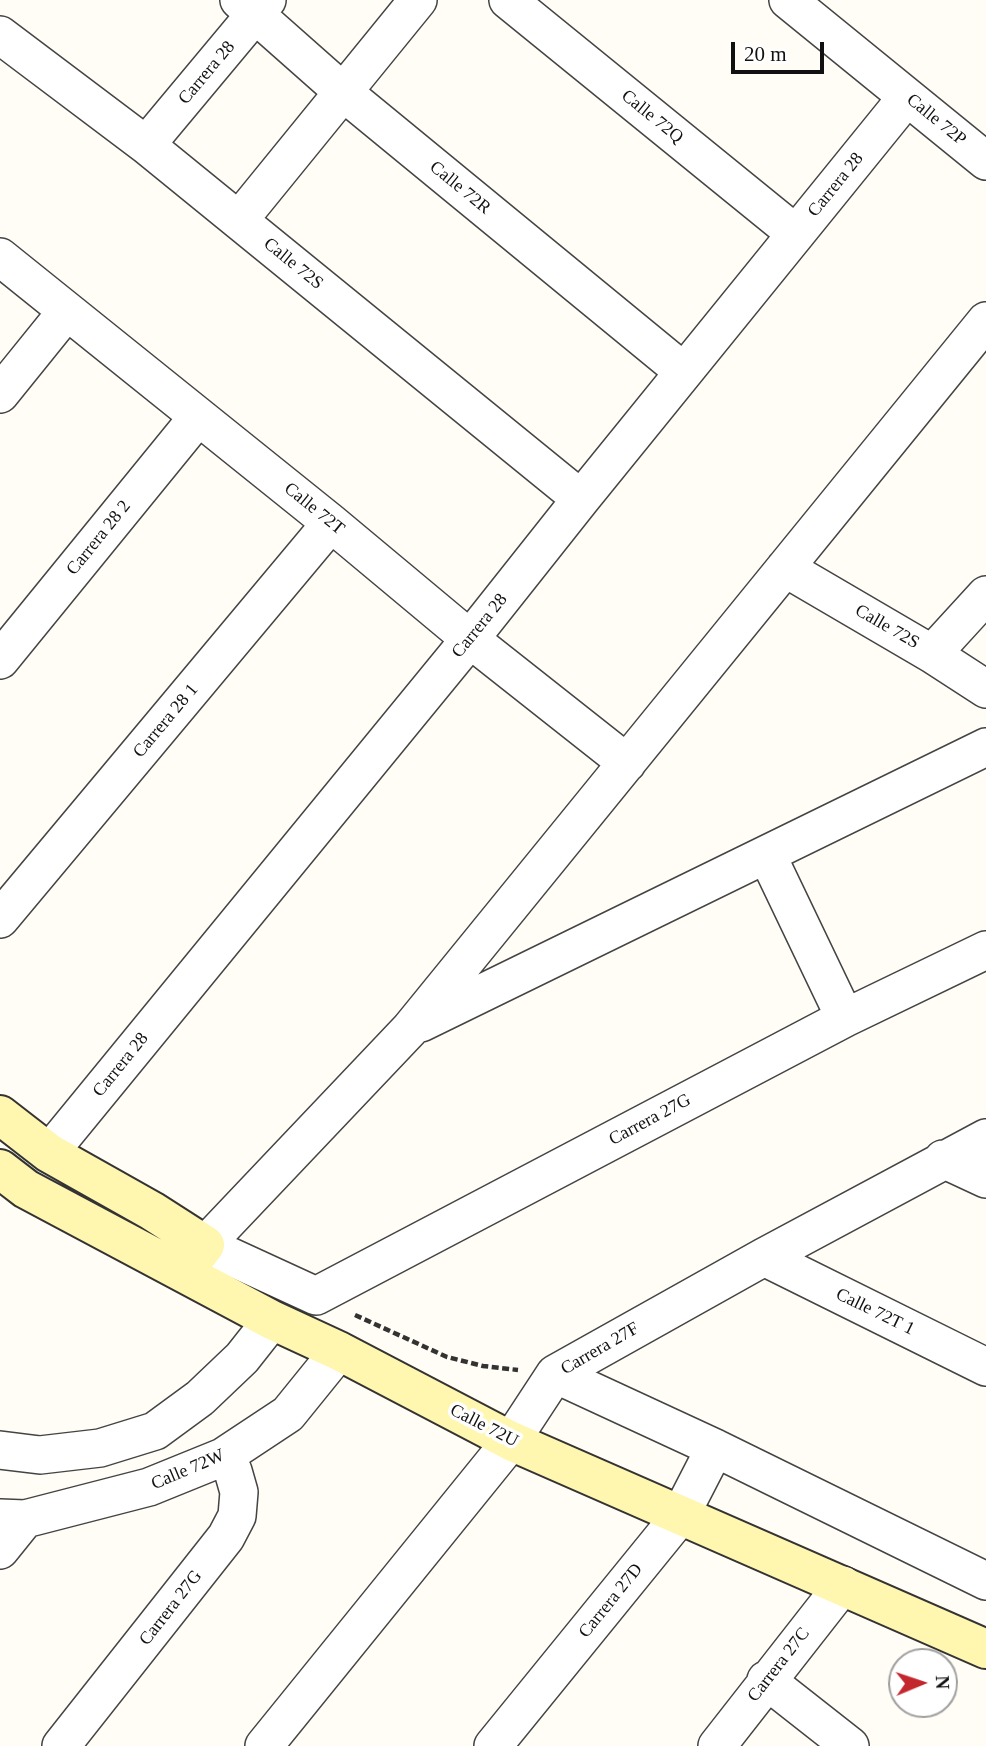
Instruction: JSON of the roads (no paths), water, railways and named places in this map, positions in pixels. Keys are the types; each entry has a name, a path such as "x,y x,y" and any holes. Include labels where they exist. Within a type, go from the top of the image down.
{"street":[{"path":"239,220 418,0"},
{"name":"Calle 72Q","path":"508,0 796,234"},
{"name":"Calle 72P","path":"788,0 986,161"},
{"name":"Calle 72R","path":"254,5 344,92 684,372"},
{"name":"Carrera 28","path":"146,145 254,5"},
{"name":"Calle 72S","path":"1,37 146,145 581,499"},
{"name":"Carrera 28","path":"49,1153 470,639 907,97"},
{"name":"Calle 72T","path":"0,257 331,523 470,639 627,763"},
{"path":"0,394 67,311"},
{"path":"195,1259 410,1029 986,321"},
{"name":"Carrera 28 2","path":"0,660 198,417"},
{"name":"Carrera 28 1","path":"0,919 331,523"},
{"name":"Calle 72S","path":"785,568 932,654 986,690"},
{"path":"932,654 986,595"},
{"path":"410,1029 986,747"},
{"path":"767,855 845,1018"},
{"name":"Carrera 27G","path":"195,1259 316,1296 845,1018 986,950"},
{"name":"Calle 72U","path":"0,1115 49,1153 152,1211 195,1259 272,1320 339,1351 511,1441 986,1648"},
{"name":"Carrera 27F","path":"264,1746 511,1441 555,1374 764,1257 986,1138"},
{"path":"943,1159 986,1179"},
{"name":"Calle 72U","path":"0,1169 26,1189 195,1259"},
{"name":"Calle 72T 1","path":"764,1257 986,1367"},
{"path":"0,1450 40,1455 100,1448 155,1431 200,1398 242,1358 272,1320"},
{"name":"Calle 72W","path":"12,1519 149,1487 223,1457 288,1414 339,1351"},
{"path":"555,1374 715,1448 986,1580"},
{"name":"Carrera 27D","path":"493,1746 680,1516 715,1448"},
{"name":"Carrera 27G","path":"61,1746 226,1537 237,1516 239,1492 233,1471 223,1457"},
{"path":"0,1550 12,1519"},
{"name":"Carrera 27C","path":"717,1746 843,1585"},
{"path":"766,1680 850,1746"}]}
